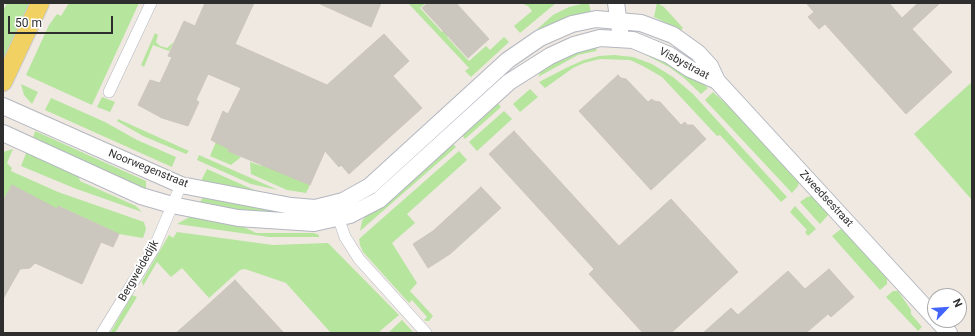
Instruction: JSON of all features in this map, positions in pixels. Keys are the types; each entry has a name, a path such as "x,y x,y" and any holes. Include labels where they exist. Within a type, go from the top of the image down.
{"main road":[{"path":"3,82 40,3"}],"street":[{"path":"109,92 151,3"},
{"path":"616,3 620,20 621,38"},
{"name":"Visbystraat","path":"336,212 352,197 370,186 508,60 550,32 572,24 596,19 620,20 650,25 687,43 710,66 717,81"},
{"name":"Visbystraat","path":"336,212 361,211 379,200 499,90 528,69 574,45 600,38 621,38 644,44 669,55 690,69 717,81"},
{"name":"Zweedsestraat","path":"717,81 927,309"},
{"name":"Noorwegenstraat","path":"3,106 181,185 290,206 315,208 336,212"},
{"path":"3,133 141,196 214,215 264,221 314,223 336,212 345,237 359,259 426,333"},
{"name":"Bergweidedijk","path":"102,333 154,248 181,185"}],"green space":[{"path":"7,3 34,3 3,63 3,11"},
{"path":"69,3 139,3 92,105 26,75 49,25 57,14 61,16"},
{"path":"408,3 426,3 420,8 442,32 464,12 468,17 447,37 469,61 486,46 490,50 504,37 509,42 471,77 465,71 469,68"},
{"path":"521,3 556,3 520,33 514,26 532,11 528,6"},
{"path":"586,3 589,4 591,12 526,39 553,15 569,7"},
{"path":"657,3 664,7 683,28 681,30 654,17"},
{"path":"155,33 158,35 156,42 160,46 167,48 174,42 169,51 153,45 144,67 141,65"},
{"path":"598,44 596,51 578,55 538,77 543,67"},
{"path":"646,48 698,79 708,88 701,94 684,78 669,67 644,54"},
{"path":"614,55 633,57 652,64 673,77 693,94 787,197 781,202 720,135 717,136 662,77 643,66 630,60 600,59 584,63 573,68 545,88 539,82 584,60 599,56"},
{"path":"972,82 972,200 914,134"},
{"path":"21,84 38,92 32,104 24,95"},
{"path":"530,89 538,97 520,112 513,104"},
{"path":"713,92 760,134 799,182 798,186 792,193 705,100"},
{"path":"102,97 115,102 110,112 97,107"},
{"path":"51,98 105,122 137,140 176,157 172,167 45,110"},
{"path":"496,101 501,107 465,139 461,134"},
{"path":"504,111 512,119 477,151 469,142"},
{"path":"118,119 189,151 186,154 143,136 117,121"},
{"path":"35,131 146,181 146,188 143,191 90,169 33,138"},
{"path":"450,141 456,147 360,231 362,221 369,212"},
{"path":"216,142 229,149 228,151 241,157 231,165 210,156"},
{"path":"13,149 7,163 12,168 11,171 58,192 144,222 146,229 143,238 119,234 59,206 56,210 12,185 3,201 3,152"},
{"path":"27,151 77,172 80,181 136,206 142,212 74,188 21,166"},
{"path":"459,151 467,160 407,214 415,223 392,243 417,283 410,291 433,316 429,321 426,321 424,320 427,317 412,300 409,303 363,252 359,239"},
{"path":"199,155 278,190 251,184 197,160"},
{"path":"250,162 262,166 264,164 310,185 306,193 287,190 251,174"},
{"path":"207,169 252,189 267,194 201,181"},
{"path":"205,196 285,212 308,220 200,205 201,200"},
{"path":"812,196 818,198 829,214 820,224 800,202 807,197"},
{"path":"795,206 816,229 808,236 805,232 807,230 790,212"},
{"path":"193,215 234,222 256,233 314,233 319,235 319,237 269,237 177,224"},
{"path":"841,229 846,229 887,275 887,284 880,290 832,236"},
{"path":"177,232 273,245 328,243 399,315 380,331 381,333 331,333 286,283 245,269 240,270 209,298 182,268 171,277 157,262 143,286 142,281 169,235 173,238"},
{"path":"893,291 898,291 911,310 911,314 922,327 918,331 886,297"},
{"path":"132,295 137,297 115,333 110,333"},
{"path":"402,320 414,333 388,333"}],"building":[{"path":"205,3 254,3 235,44 327,85 384,34 409,61 393,76 422,108 349,174 341,165 339,167 325,151 310,185 228,151 229,149 211,140 223,111 228,114 241,88 208,74 196,100 199,102 188,126 162,118 138,105 150,80 160,83 172,57 168,56 184,21 195,26"},
{"path":"318,3 381,3 371,27"},
{"path":"428,3 456,3 489,39 468,58 422,8"},
{"path":"806,3 889,3 902,18 918,3 940,3 912,29 952,72 906,114 825,24 819,29 808,17 814,12"},
{"path":"618,75 621,78 626,79 648,102 652,99 660,102 681,125 685,122 687,125 693,125 706,139 651,190 579,111"},
{"path":"514,131 619,246 671,199 738,272 671,333 643,333 589,274 594,269 489,154"},
{"path":"12,185 57,209 58,206 119,234 113,247 101,242 82,284 35,263 30,268 20,269 3,299 3,201"},
{"path":"481,187 501,208 450,254 428,268 413,244 433,231"},
{"path":"829,269 854,297 831,317 828,314 806,333 703,333 731,308 738,315 788,271 805,289"},
{"path":"235,280 284,333 176,333 211,302"}]}
